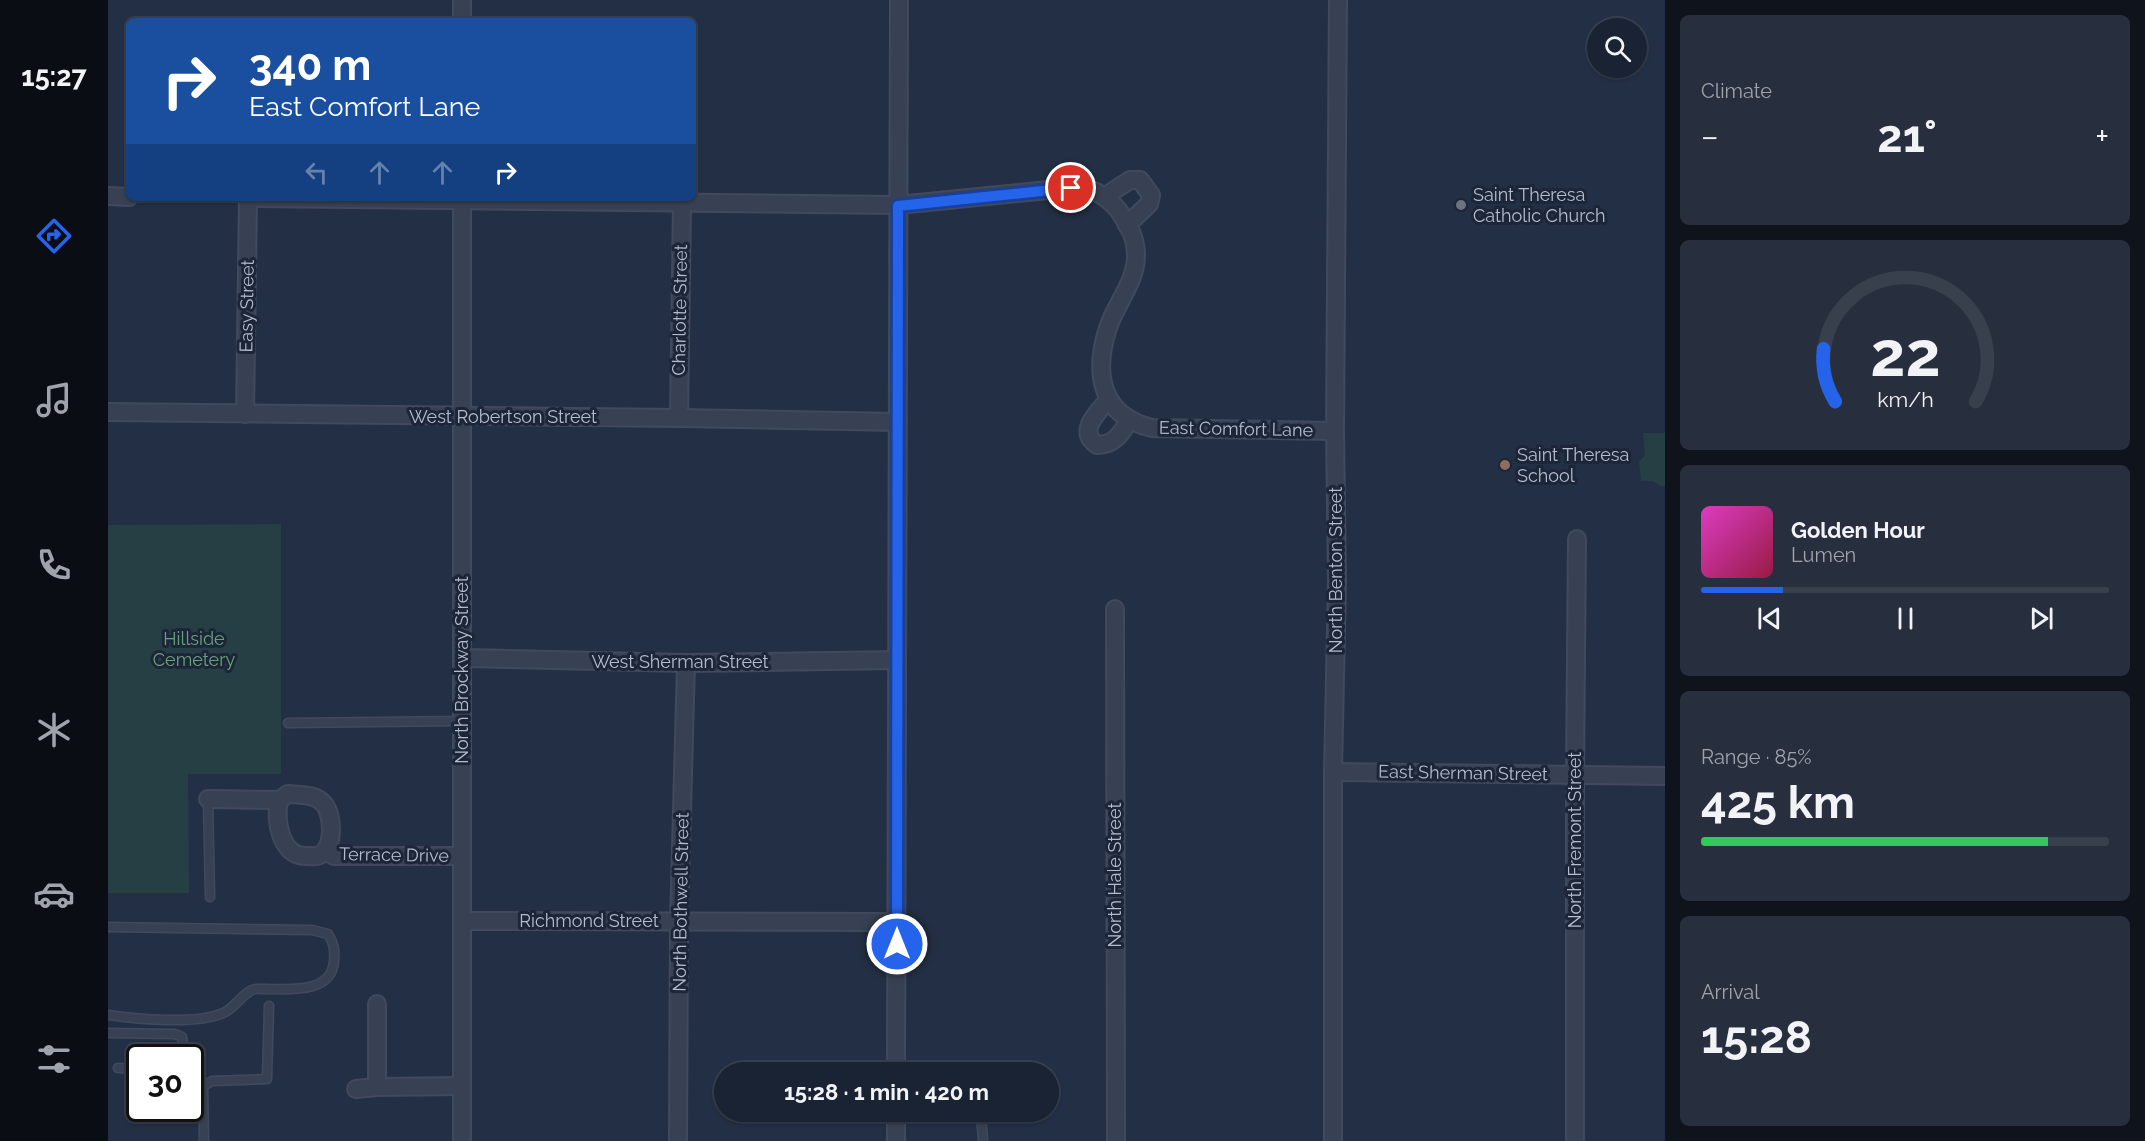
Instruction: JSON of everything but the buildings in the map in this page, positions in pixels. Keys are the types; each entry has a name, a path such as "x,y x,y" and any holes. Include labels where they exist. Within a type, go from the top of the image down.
{"street":[{"path":"462,0 462,18"},
{"path":"896,1062 899,0"},
{"name":"North Benton Street","path":"1333,1141 1338,0"},
{"path":"1104,197 1130,180 1140,180 1148,189 1151,195 1149,204 1127,225"},
{"path":"572,201 898,206 1084,188 1104,197 1119,210 1133,233 1136,258 1129,281 1107,329 1101,366 1102,387 1108,400 1129,421 1112,443 1097,445 1091,441 1088,434 1089,425 1108,400"},
{"path":"108,196 126,197"},
{"name":"Easy Street","path":"245,414 247,201"},
{"name":"North Brockway Street","path":"462,201 462,1141"},
{"name":"Charlotte Street","path":"679,418 682,203"},
{"name":"West Robertson Street","path":"108,412 898,422"},
{"name":"East Comfort Lane","path":"1129,421 1152,428 1165,429 1335,431"},
{"name":"North Fremont Street","path":"1575,1141 1577,540"},
{"name":"North Hale Street","path":"1115,609 1116,1141"},
{"name":"West Sherman Street","path":"462,658 686,663 897,660"},
{"name":"North Bothwell Street","path":"678,1141 679,922 686,663"},
{"name":"East Sherman Street","path":"1333,772 1665,776"},
{"name":"Terrace Drive","path":"208,799 279,800 288,794 309,796 324,804 330,818 331,839 320,856 301,856 288,849 280,834 277,811 279,800"},
{"name":"Terrace Drive","path":"326,850 334,856 462,856"},
{"name":"Richmond Street","path":"462,921 897,922"},
{"path":"377,1004 377,1087"},
{"path":"356,1089 462,1086"},
{"path":"896,1122 896,1141"}],"lane":[{"path":"288,723 462,721"},
{"path":"208,799 210,897"},
{"path":"108,927 312,930 328,934 335,952 334,966 328,978 319,984 305,988 253,989 226,1012 210,1018 144,1020 108,1015"},
{"path":"204,1085 212,1081 267,1079 269,1006"},
{"path":"108,1033 175,1034 182,1037 183,1044"},
{"path":"118,1068 126,1068"},
{"path":"204,1122 204,1141"},
{"path":"982,1122 983,1141"}],"green space":[{"path":"1643,433 1665,433 1665,486 1660,486 1653,481 1641,481 1639,462 1645,455"},
{"name":"Hillside Cemetery","path":"281,524 281,774 188,774 189,893 108,893 108,525"}],"place":[{"name":"Saint Theresa Catholic Church","path":"1461,205"},
{"name":"Saint Theresa School","path":"1505,465"}],"route":[{"path":"897,944 898,206 1071,188"}]}
